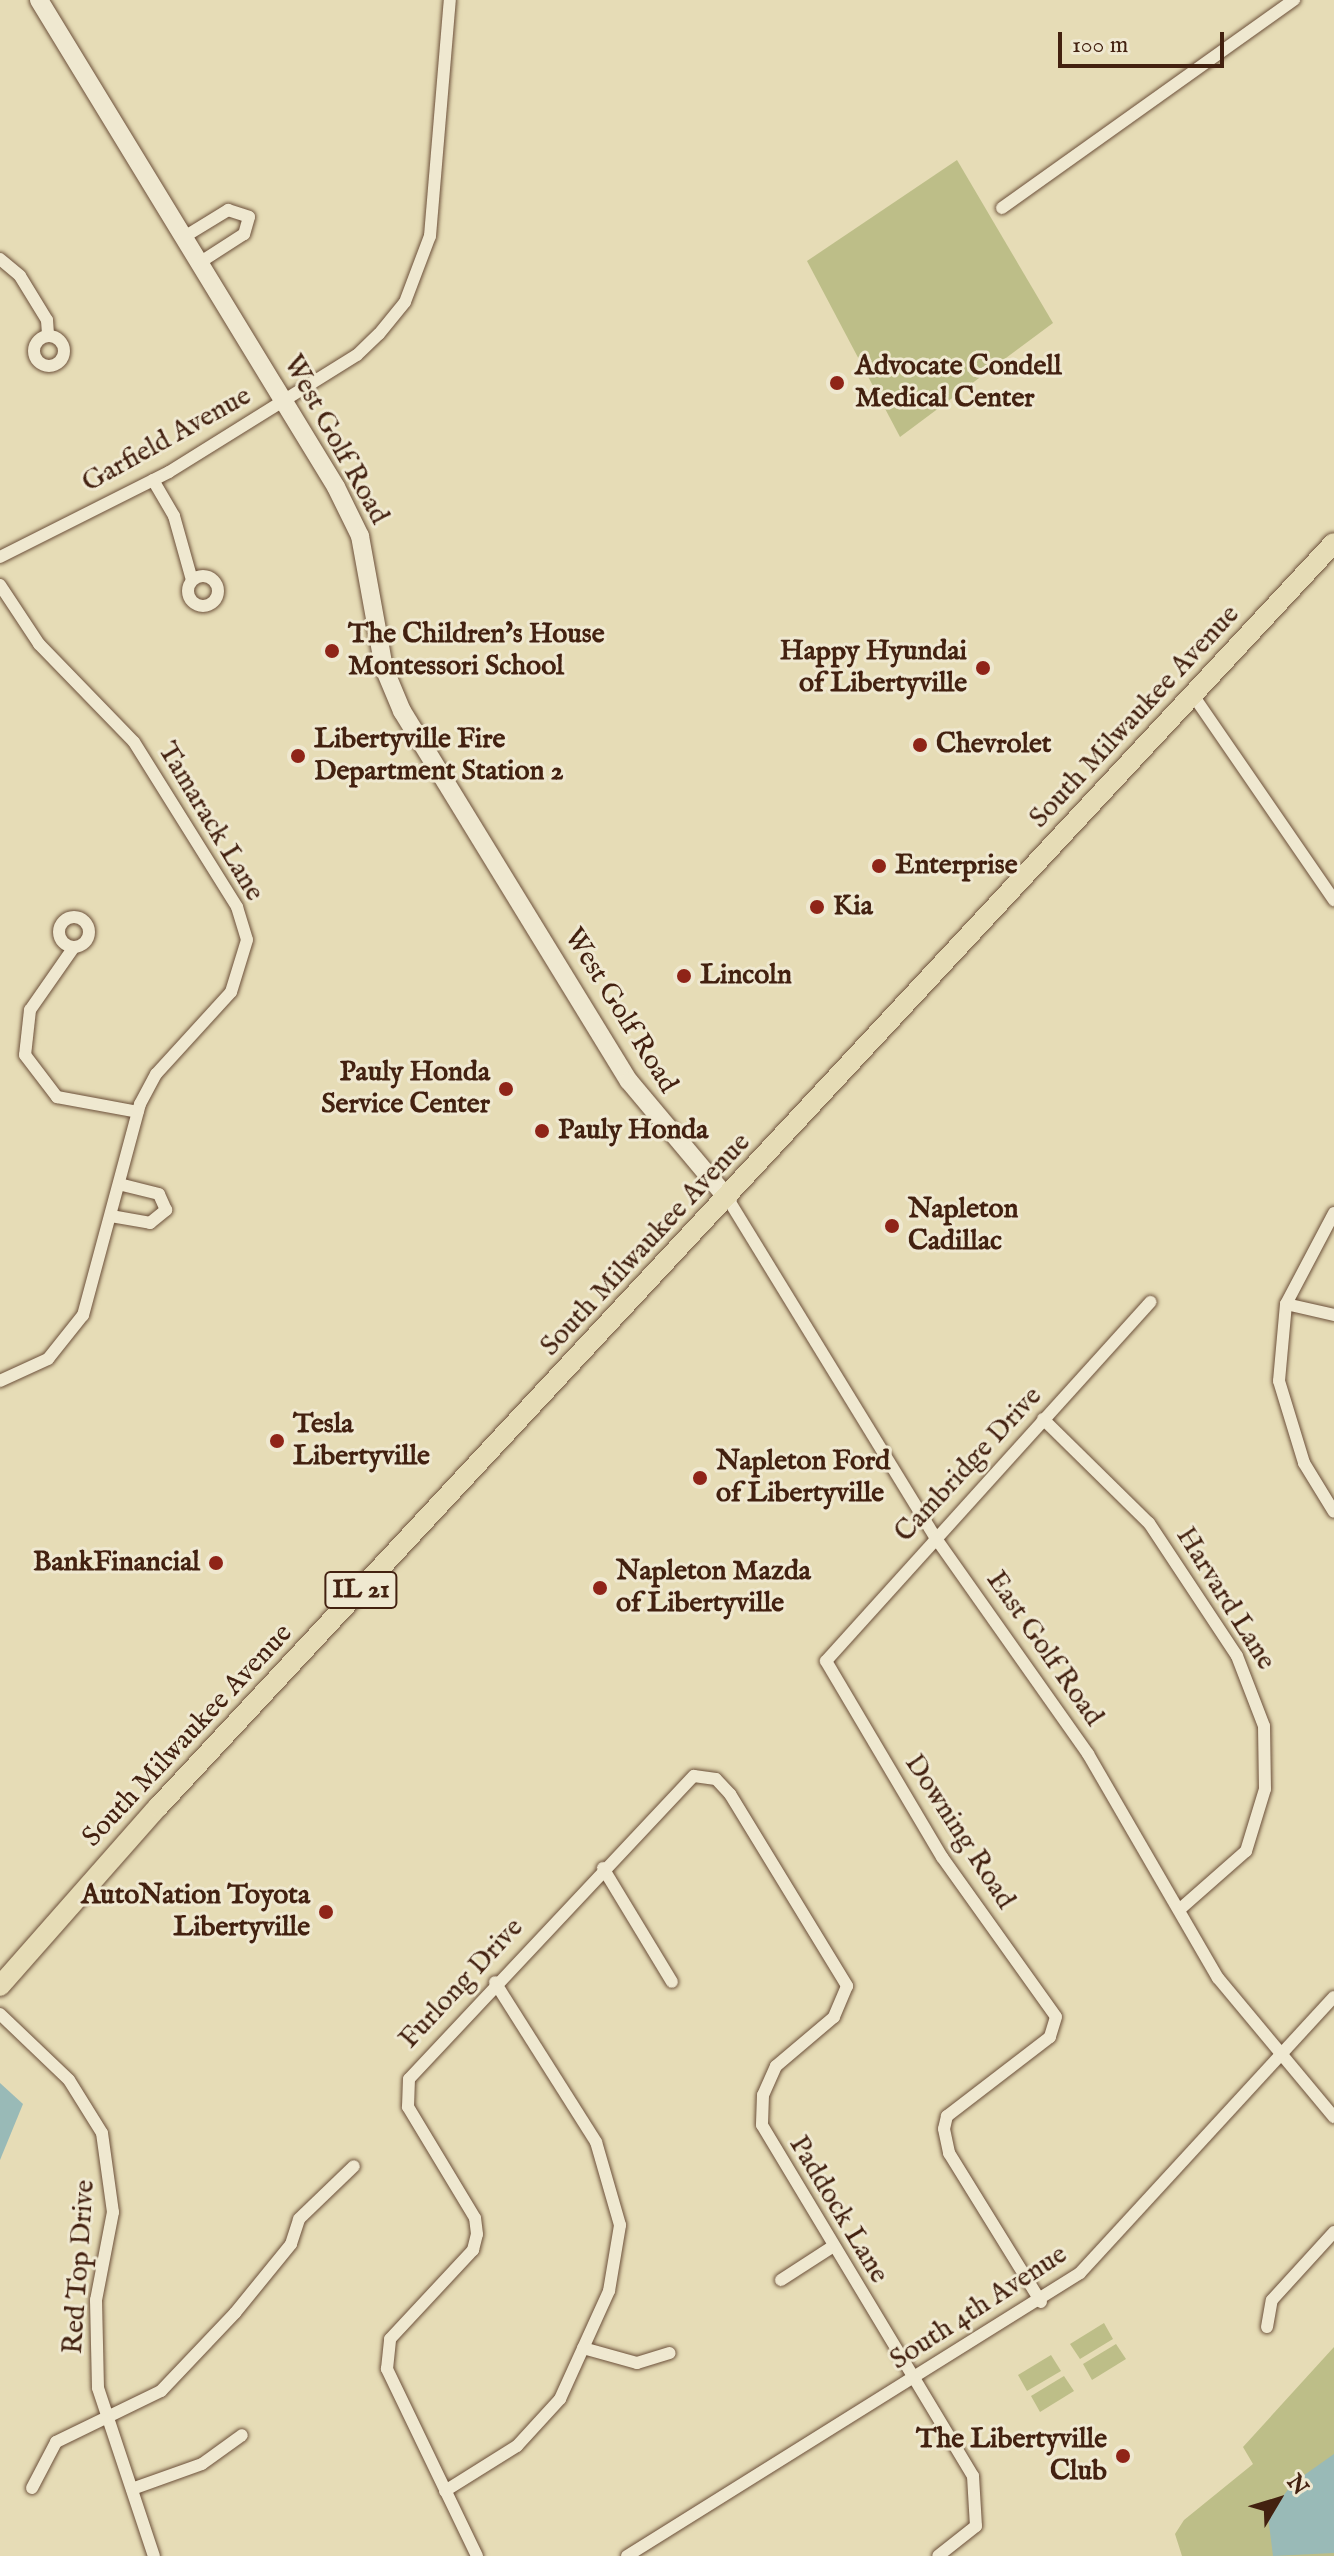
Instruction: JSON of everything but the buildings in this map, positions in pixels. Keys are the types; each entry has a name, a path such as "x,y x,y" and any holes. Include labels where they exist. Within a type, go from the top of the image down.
{"main road":[{"name":"South Milwaukee Avenue","path":"0,1986 158,1807 728,1199 1334,543"}],"street":[{"name":"West Golf Road","path":"39,0 284,402 360,536 384,668 402,711 629,1081 728,1199"},
{"name":"Garfield Avenue","path":"0,557 153,480 284,402 379,334 421,268 437,184 450,0"},
{"path":"1002,208 1276,5 1294,0"},
{"path":"184,237 228,210 249,217 244,234 199,263"},
{"path":"0,259 34,298 48,336"},
{"path":"153,480 174,516 192,580"},
{"name":"Tamarack Lane","path":"0,585 39,644 134,742 245,926 242,975 156,1074 138,1112 92,1297 75,1330 48,1359 0,1381"},
{"path":"1193,695 1334,900"},
{"path":"74,947 30,1010 25,1055 57,1097 138,1112"},
{"path":"111,1216 150,1223 166,1210 159,1194 119,1184"},
{"name":"East Golf Road","path":"728,1199 935,1537 1081,1743 1218,1978 1280,2057 1334,2117"},
{"path":"1334,1213 1303,1261 1286,1304 1279,1341 1284,1412 1334,1512"},
{"name":"Cambridge Drive","path":"822,1661 1150,1302"},
{"path":"1286,1304 1334,1315"},
{"name":"Harvard Lane","path":"1043,1419 1149,1523 1237,1656 1264,1726 1265,1789 1246,1851 1179,1910"},
{"name":"Downing Road","path":"822,1661 942,1857 1051,2007 1055,2025"},
{"name":"Furlong Drive","path":"477,2556 385,2359 390,2339 473,2250 477,2234 475,2218 406,2094 417,2067 495,1982 685,1781 704,1776"},
{"name":"Paddock Lane","path":"704,1776 730,1794 847,1986 834,2017 776,2066 761,2110 767,2139 914,2380 977,2490 976,2526 938,2556"},
{"path":"603,1868 672,1982"},
{"path":"445,2491 540,2424 583,2348 616,2260 615,2193 596,2142 495,1982"},
{"name":"South 4th Avenue","path":"627,2556 1041,2302 1103,2252 1334,1997"},
{"name":"Red Top Drive","path":"0,2014 69,2080 102,2133 113,2212 96,2346 108,2418 154,2556"},
{"path":"1041,2302 949,2153 944,2129 947,2116 1050,2037 1055,2025 1069,2025"},
{"path":"32,2488 56,2442 161,2391 235,2313 291,2244 299,2219 354,2166"},
{"path":"1267,2327 1272,2300 1334,2232"},
{"path":"781,2280 832,2247"},
{"path":"583,2348 637,2363 670,2353"},
{"path":"132,2489 202,2464 242,2435"}],"green space":[{"path":"957,160 1053,323 900,437 807,261"},
{"path":"1104,2323 1113,2339 1080,2359 1070,2344"},
{"path":"1116,2344 1126,2359 1092,2380 1083,2364"},
{"path":"1334,2347 1334,2556 1182,2556 1175,2534 1184,2520 1253,2464 1243,2447"},
{"path":"1051,2355 1061,2371 1027,2391 1018,2375"},
{"path":"1064,2376 1074,2391 1040,2412 1031,2396"}],"water":[{"path":"0,2083 23,2104 0,2160"},
{"path":"1334,2454 1334,2553 1273,2556 1268,2516 1293,2483"}],"place":[{"name":"Advocate Condell Medical Center","path":"837,383"},
{"name":"The Children's House Montessori School","path":"332,651"},
{"name":"Happy Hyundai of Libertyville","path":"983,668"},
{"name":"Chevrolet","path":"920,745"},
{"name":"Libertyville Fire Department Station 2","path":"298,756"},
{"name":"Enterprise","path":"879,866"},
{"name":"Kia","path":"817,907"},
{"name":"Lincoln","path":"684,976"},
{"name":"Pauly Honda Service Center","path":"506,1089"},
{"name":"Pauly Honda","path":"542,1131"},
{"name":"Napleton Cadillac","path":"892,1226"},
{"name":"Tesla Libertyville","path":"277,1441"},
{"name":"Napleton Ford of Libertyville","path":"700,1478"},
{"name":"BankFinancial","path":"216,1563"},
{"name":"Napleton Mazda of Libertyville","path":"600,1588"},
{"name":"AutoNation Toyota Libertyville","path":"326,1912"},
{"name":"The Libertyville Club","path":"1123,2456"}]}
